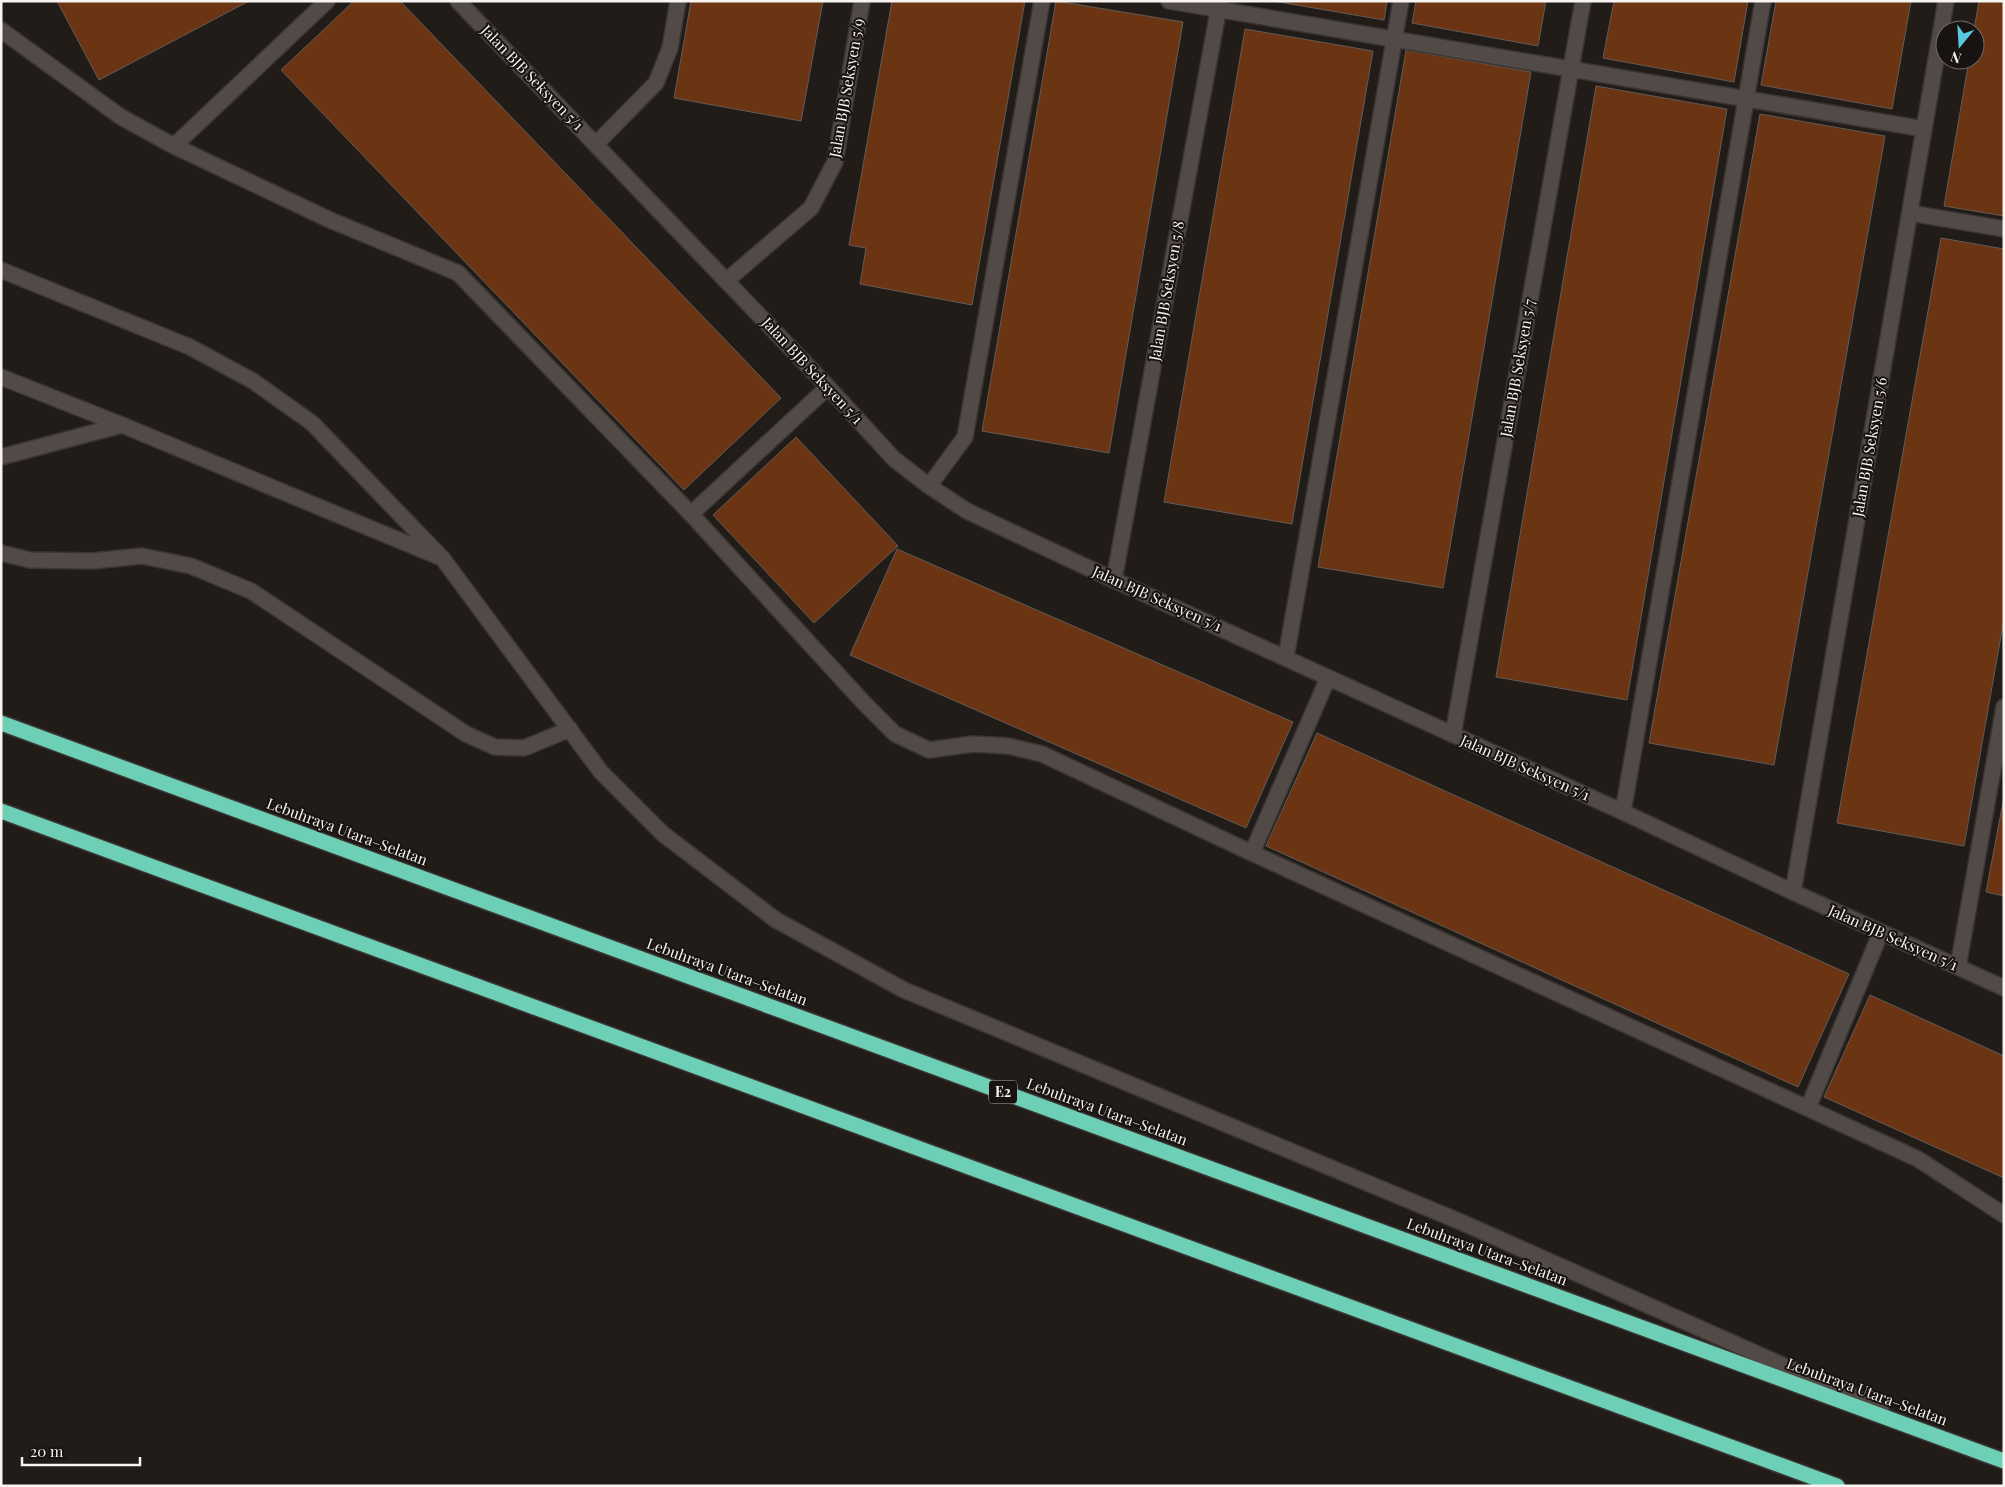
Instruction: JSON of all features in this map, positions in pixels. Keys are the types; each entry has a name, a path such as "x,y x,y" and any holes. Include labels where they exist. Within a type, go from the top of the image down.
{"highway":[{"name":"Lebuhraya Utara–Selatan","path":"1,723 2004,1461"},
{"path":"1,811 1836,1486"}],"street":[{"path":"174,146 327,1"},
{"name":"Jalan BJB Seksyen 5/1","path":"458,1 828,387 894,459 929,486 967,511 2004,988"},
{"path":"596,144 656,84 670,48 678,1"},
{"name":"Jalan BJB Seksyen 5/9","path":"726,281 811,208 835,162 862,1"},
{"path":"929,486 965,437 1042,1"},
{"path":"1169,1 1219,5 1394,39 1924,129"},
{"path":"1286,657 1401,1"},
{"name":"Jalan BJB Seksyen 5/7","path":"1453,735 1583,1"},
{"path":"1622,812 1763,1"},
{"name":"Jalan BJB Seksyen 5/6","path":"1793,892 1946,1"},
{"name":"Jalan BJB Seksyen 5/8","path":"1114,580 1219,5"},
{"path":"1,30 121,117 174,146 330,220 458,273 691,514 864,703 895,734 929,750 973,744 1008,746 1042,754 1252,853 1918,1159 2004,1215"},
{"path":"1910,213 2004,230"},
{"path":"1,270 190,347 253,381 312,423 444,558 601,772 663,834 776,920 904,990 1461,1222 1972,1450"},
{"path":"1,376 444,558"},
{"path":"691,514 828,387"},
{"path":"1,457 122,425"},
{"path":"1,553 30,560 92,561 142,556 191,566 251,591 466,734 495,747 524,748 570,729"},
{"path":"1252,853 1328,678"},
{"path":"1958,967 2004,707"},
{"path":"1808,1108 1881,932"}],"building":[{"path":"57,1 249,1 99,80"},
{"path":"354,1 400,1 781,398 684,490 281,70"},
{"path":"691,1 823,1 801,121 674,98"},
{"path":"892,1 1025,1 972,305 860,284 866,248 849,245"},
{"path":"1056,1 1183,22 1109,453 982,431"},
{"path":"1273,1 1387,1 1384,20"},
{"path":"1416,1 1546,1 1538,46 1412,23"},
{"path":"1614,1 1748,1 1734,82 1603,58"},
{"path":"1776,1 1911,1 1892,109 1761,85"},
{"path":"1979,1 2004,1 2004,216 1944,206 1967,70 1985,70 1985,20 1976,20"},
{"path":"1245,29 1373,51 1292,524 1164,502"},
{"path":"1406,50 1531,72 1443,588 1318,567"},
{"path":"1596,86 1727,109 1627,700 1496,677"},
{"path":"1760,114 1885,136 1774,765 1649,743"},
{"path":"1941,238 2004,249 2004,619 1964,846 1837,823"},
{"path":"796,437 898,546 814,623 713,515"},
{"path":"897,549 1293,722 1246,828 850,655"},
{"path":"1317,733 1849,974 1798,1087 1266,846"},
{"path":"2004,797 2004,896 1986,892"},
{"path":"1870,995 2004,1056 2004,1178 1824,1097"}]}
